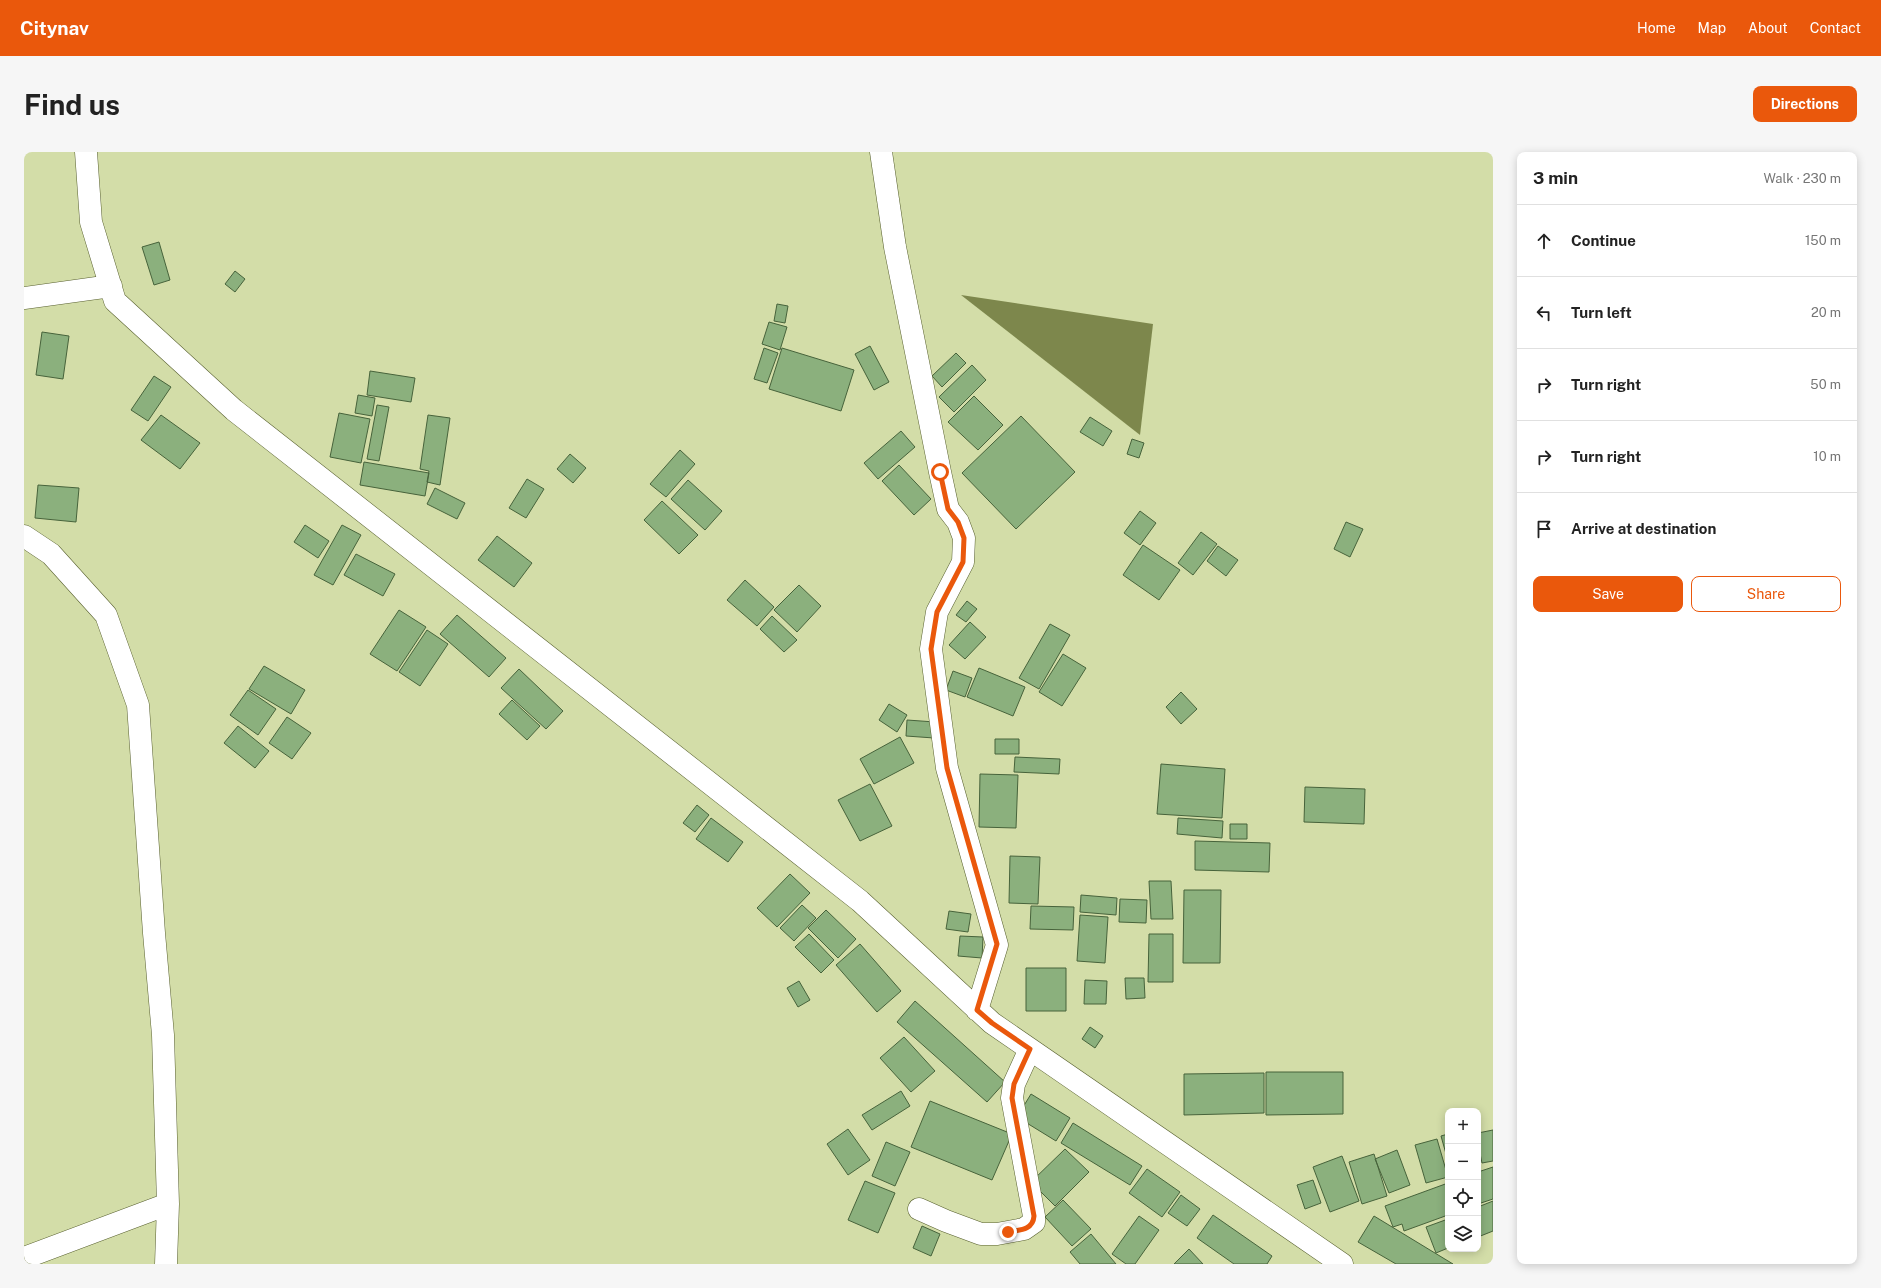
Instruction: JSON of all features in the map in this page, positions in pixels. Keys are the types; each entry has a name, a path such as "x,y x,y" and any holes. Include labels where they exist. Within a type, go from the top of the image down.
{"street":[{"path":"86,152 91,222 115,301 234,410 860,900 992,1023 1342,1264"},
{"path":"881,152 896,247 940,472 948,509 958,522 964,538 963,562 937,612 931,649 947,768 997,944 977,1010"},
{"path":"24,298 111,286"},
{"path":"24,536 51,554 106,615 138,705 154,933 163,1035 168,1204 166,1264"},
{"path":"919,1209 981,1234 997,1234 1024,1229 1034,1222 1012,1098 1014,1084 1030,1049"},
{"path":"24,1258 168,1204"}],"shaded area":[{"path":"961,295 1153,324 1140,435"}],"building":[{"path":"159,242 170,280 154,285 142,247"},
{"path":"235,271 245,279 235,292 225,284"},
{"path":"777,304 788,306 785,323 774,321"},
{"path":"769,322 787,327 780,350 762,344"},
{"path":"42,332 69,336 63,379 36,375"},
{"path":"870,346 889,382 874,390 855,354"},
{"path":"764,348 778,353 767,383 754,379"},
{"path":"782,348 854,370 841,411 769,389"},
{"path":"956,353 966,363 942,387 932,376"},
{"path":"972,365 986,380 954,412 939,397"},
{"path":"370,371 415,378 411,402 367,395"},
{"path":"154,376 171,387 148,421 131,410"},
{"path":"358,395 375,398 372,416 355,413"},
{"path":"974,396 1003,425 978,450 948,422"},
{"path":"377,405 389,407 379,461 367,459"},
{"path":"339,413 370,419 361,463 330,457"},
{"path":"161,415 200,443 180,469 141,440"},
{"path":"428,415 450,418 440,485 427,482 429,471 420,469"},
{"path":"1021,416 1075,472 1016,529 962,473"},
{"path":"1090,417 1112,431 1103,446 1080,432"},
{"path":"901,431 915,447 878,479 864,463"},
{"path":"1132,439 1144,443 1139,458 1127,454"},
{"path":"680,450 695,464 666,497 650,484"},
{"path":"570,454 586,468 573,483 557,469"},
{"path":"364,462 429,473 425,496 360,485"},
{"path":"899,465 931,499 914,515 882,481"},
{"path":"527,479 544,489 526,518 509,508"},
{"path":"688,480 722,511 705,530 671,499"},
{"path":"38,485 79,488 76,522 35,518"},
{"path":"435,488 465,503 457,519 427,504"},
{"path":"662,501 698,535 679,554 644,520"},
{"path":"1140,511 1156,523 1140,545 1124,533"},
{"path":"1346,522 1363,529 1350,557 1334,549"},
{"path":"305,525 329,541 318,558 294,542"},
{"path":"342,525 361,535 333,585 314,575"},
{"path":"1201,532 1217,544 1193,575 1178,563"},
{"path":"497,536 532,563 514,587 478,560"},
{"path":"1143,545 1180,570 1159,600 1123,575"},
{"path":"1218,546 1238,560 1226,576 1207,561"},
{"path":"356,554 395,574 383,596 344,575"},
{"path":"745,580 774,607 757,626 727,600"},
{"path":"799,585 821,606 797,632 774,610"},
{"path":"967,601 977,609 966,622 956,615"},
{"path":"399,610 426,627 397,671 370,654"},
{"path":"457,615 506,658 489,677 440,634"},
{"path":"772,616 797,640 784,652 760,629"},
{"path":"970,622 986,637 965,659 949,645"},
{"path":"1050,624 1070,635 1039,689 1019,678"},
{"path":"427,630 448,644 420,686 399,672"},
{"path":"1063,654 1086,668 1062,706 1039,692"},
{"path":"264,666 305,690 291,714 249,689"},
{"path":"979,668 1025,687 1013,716 967,697"},
{"path":"519,669 563,711 546,729 501,688"},
{"path":"953,671 972,678 965,697 946,690"},
{"path":"248,690 276,709 258,735 230,715"},
{"path":"1181,692 1197,709 1181,724 1166,707"},
{"path":"512,700 540,726 527,740 499,714"},
{"path":"889,704 907,715 897,732 879,720"},
{"path":"287,717 311,733 292,759 269,743"},
{"path":"907,720 935,722 934,738 906,736"},
{"path":"238,726 269,751 255,768 224,743"},
{"path":"900,737 914,763 874,784 860,759"},
{"path":"995,739 1019,739 1019,754 995,754"},
{"path":"1015,757 1060,759 1059,774 1014,772"},
{"path":"1161,764 1225,769 1222,818 1157,814"},
{"path":"980,774 1018,775 1016,828 979,827"},
{"path":"870,784 892,826 860,841 838,800"},
{"path":"1305,787 1365,789 1364,824 1304,822"},
{"path":"697,805 709,815 695,832 683,823"},
{"path":"711,818 743,842 728,862 696,839"},
{"path":"1178,818 1223,821 1222,838 1177,834"},
{"path":"1230,824 1247,824 1247,839 1230,839"},
{"path":"1195,841 1270,843 1269,872 1195,870"},
{"path":"1010,856 1040,857 1038,904 1009,903"},
{"path":"790,874 810,893 777,927 757,908"},
{"path":"1149,881 1171,881 1173,919 1151,919"},
{"path":"1184,890 1221,890 1220,963 1183,963"},
{"path":"1081,895 1117,898 1116,915 1080,912"},
{"path":"1120,899 1147,900 1146,923 1119,922"},
{"path":"802,905 816,918 794,941 780,928"},
{"path":"1031,906 1074,907 1073,930 1030,929"},
{"path":"826,910 856,939 838,958 808,928"},
{"path":"949,911 971,914 968,932 946,929"},
{"path":"1080,915 1108,917 1105,963 1077,961"},
{"path":"809,934 834,960 821,973 795,947"},
{"path":"1149,934 1173,934 1173,982 1148,982"},
{"path":"960,936 983,937 982,958 958,956"},
{"path":"860,944 901,991 877,1012 836,965"},
{"path":"1026,968 1066,968 1066,1011 1026,1011"},
{"path":"1125,978 1144,978 1145,998 1126,999"},
{"path":"1085,980 1107,981 1106,1004 1084,1004"},
{"path":"799,981 810,1000 798,1007 787,988"},
{"path":"915,1001 1005,1082 987,1102 897,1022"},
{"path":"1090,1027 1103,1036 1095,1048 1082,1039"},
{"path":"904,1037 935,1071 911,1092 880,1058"},
{"path":"1266,1072 1343,1072 1343,1114 1266,1115"},
{"path":"1264,1073 1264,1113 1184,1115 1184,1074"},
{"path":"901,1091 910,1106 872,1130 862,1115"},
{"path":"1031,1094 1070,1118 1056,1141 1017,1117"},
{"path":"930,1101 1012,1134 992,1180 911,1147"},
{"path":"1073,1123 1142,1166 1130,1185 1061,1143"},
{"path":"848,1129 870,1160 848,1175 827,1144"},
{"path":"1493,1130 1493,1161 1482,1163 1481,1132"},
{"path":"1445,1135 1445,1150 1441,1136"},
{"path":"1437,1139 1445,1167 1445,1178 1426,1183 1415,1145"},
{"path":"886,1142 910,1152 895,1186 872,1176"},
{"path":"1065,1149 1089,1172 1055,1206 1031,1182"},
{"path":"1397,1150 1410,1185 1389,1193 1375,1159"},
{"path":"1374,1154 1387,1196 1362,1204 1349,1162"},
{"path":"1342,1156 1359,1201 1330,1212 1313,1167"},
{"path":"1493,1167 1493,1199 1481,1203 1481,1180 1481,1171"},
{"path":"1147,1169 1180,1192 1162,1217 1129,1193"},
{"path":"1313,1180 1321,1203 1305,1209 1297,1185"},
{"path":"865,1181 895,1193 878,1233 848,1220"},
{"path":"1445,1184 1445,1216 1404,1231 1402,1224 1393,1227 1385,1206"},
{"path":"1181,1195 1200,1209 1187,1226 1168,1213"},
{"path":"1063,1200 1091,1229 1072,1246 1045,1217"},
{"path":"1493,1201 1493,1231 1481,1236 1481,1216 1481,1206"},
{"path":"1213,1215 1272,1256 1267,1264 1234,1264 1197,1238"},
{"path":"1139,1216 1159,1230 1135,1264 1126,1264 1112,1254"},
{"path":"1374,1216 1453,1264 1396,1264 1358,1242"},
{"path":"1445,1220 1445,1249 1436,1253 1426,1227"},
{"path":"922,1226 940,1234 931,1256 913,1248"},
{"path":"1091,1234 1116,1264 1080,1264 1070,1252"},
{"path":"1189,1249 1203,1264 1174,1264"}],"route":[{"path":"940,472 948,509 958,522 964,538 963,562 937,612 931,649 937,699 947,768 997,944 977,1010 992,1023 1030,1049 1014,1084 1012,1098 1034,1222 1024,1229 1008,1232"}]}
